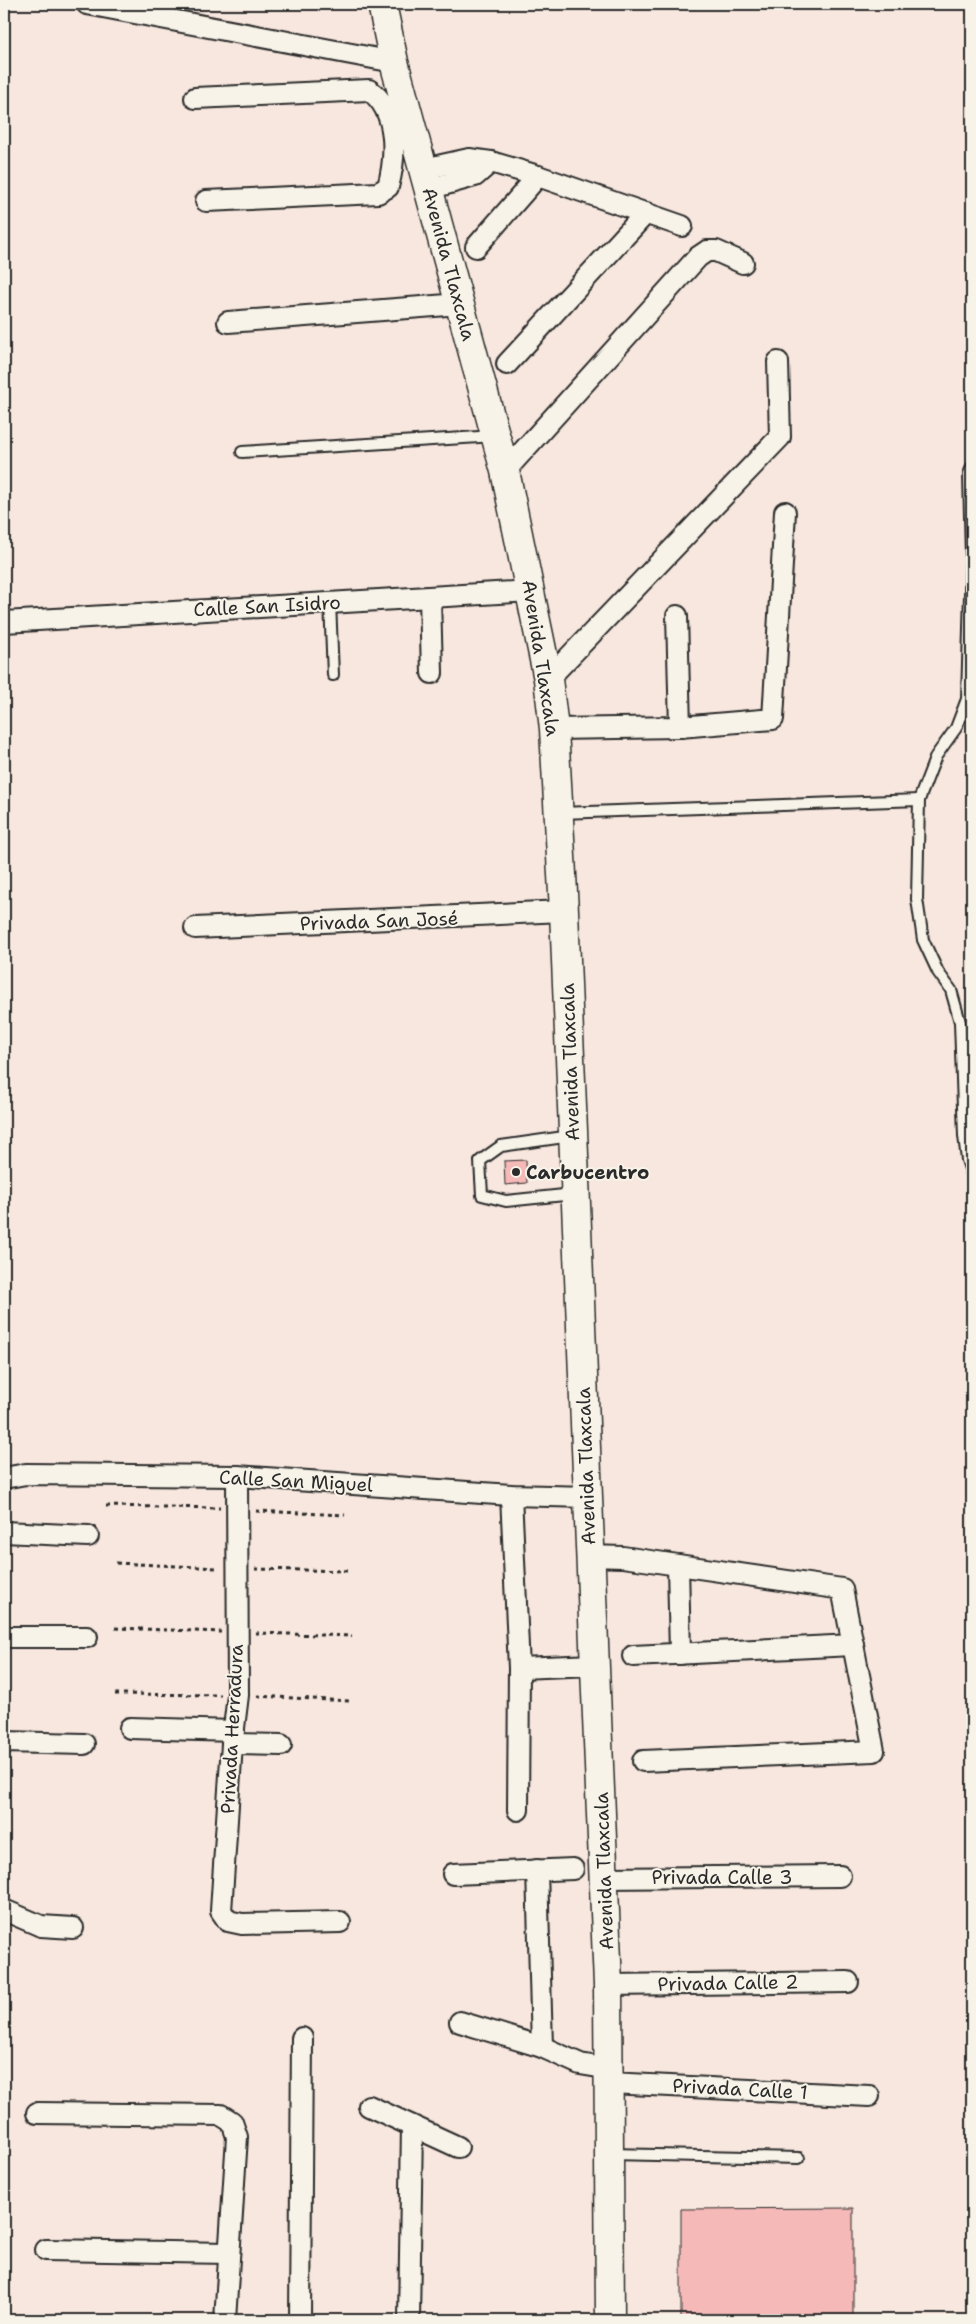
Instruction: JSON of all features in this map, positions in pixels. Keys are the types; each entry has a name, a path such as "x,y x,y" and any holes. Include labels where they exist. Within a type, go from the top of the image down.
{"street":[{"path":"86,4 394,62"},
{"name":"Avenida Tlaxcala","path":"382,4 409,151 460,304 496,436 511,464 530,591 554,673 564,729 559,813 590,1556 583,1665 604,1878 610,2076 610,2320"},
{"path":"195,98 369,90 377,95 409,151"},
{"path":"409,151 491,162 538,176 682,226"},
{"path":"206,201 378,193 388,187 409,151"},
{"path":"476,247 538,176"},
{"path":"507,364 646,213"},
{"path":"511,464 698,257 707,251 716,251 744,263"},
{"path":"228,322 460,304"},
{"path":"554,673 780,437 778,362"},
{"path":"564,729 680,727 773,718 785,512"},
{"name":"Calle San Isidro","path":"4,622 530,591"},
{"path":"430,597 432,673"},
{"path":"677,616 680,727"},
{"name":"Privada San José","path":"195,928 564,911"},
{"name":"Calle San Miguel","path":"4,1478 26,1474 237,1476 511,1495 588,1497"},
{"name":"Privada Herradura","path":"237,1476 238,1695 233,1737 221,1911 228,1921 242,1924 340,1922"},
{"path":"511,1495 519,1668 518,1810"},
{"path":"4,1532 88,1536"},
{"path":"590,1556 622,1557 842,1589 874,1750 643,1761"},
{"path":"678,1565 680,1654"},
{"path":"4,1637 87,1637"},
{"path":"633,1656 853,1646"},
{"path":"519,1668 583,1665"},
{"path":"130,1728 233,1737 281,1745"},
{"path":"4,1742 84,1744"},
{"path":"453,1874 573,1869"},
{"path":"537,1870 542,2047"},
{"name":"Privada Calle 3","path":"604,1878 840,1876"},
{"path":"4,1910 41,1926 73,1928"},
{"name":"Privada Calle 2","path":"608,1984 848,1982"},
{"name":"Privada Calle 1","path":"460,2022 542,2047 610,2076 869,2096"},
{"path":"300,2320 302,2038"},
{"path":"369,2106 458,2147"},
{"path":"37,2113 221,2115 232,2122 237,2137 225,2320"},
{"path":"409,2320 412,2126"},
{"path":"46,2250 229,2254"}],"lane":[{"path":"242,452 496,436"},
{"path":"972,466 969,474 971,558 967,699 956,728 936,756 919,800 916,899 924,940 938,972 951,990 960,1022 964,1136 967,1160 972,1174"},
{"path":"330,602 333,675"},
{"path":"559,813 919,800"},
{"path":"573,1136 501,1146 480,1161 482,1194 506,1201 575,1193"},
{"path":"610,2154 798,2158"}],"path":[{"path":"106,1506 236,1509 345,1515"},
{"path":"116,1563 349,1571"},
{"path":"115,1628 352,1636"}],"building":[{"name":"Carbucentro","path":"526,1160 527,1183 505,1185 504,1161"},
{"path":"853,2208 853,2320 681,2320 681,2209"}],"place":[{"name":"Carbucentro","path":"516,1172"}]}
